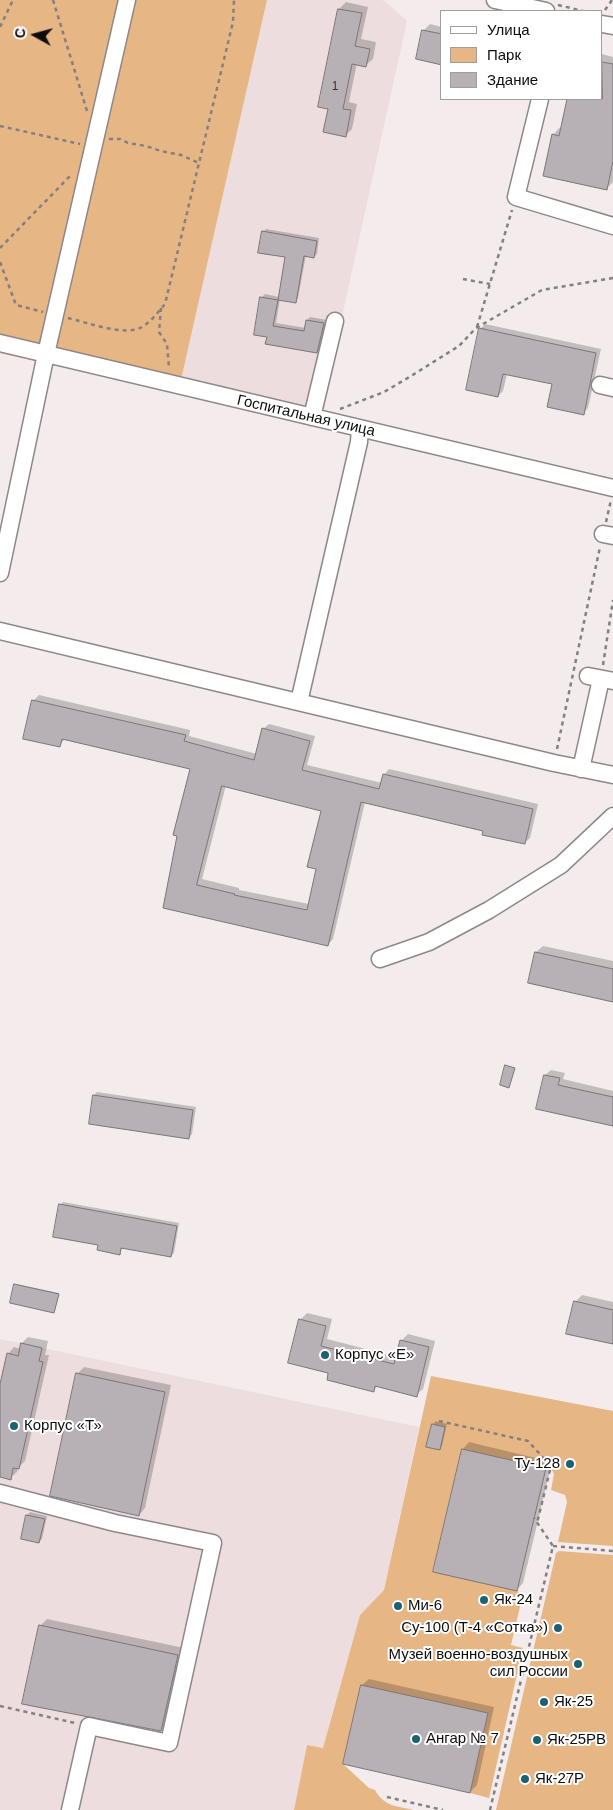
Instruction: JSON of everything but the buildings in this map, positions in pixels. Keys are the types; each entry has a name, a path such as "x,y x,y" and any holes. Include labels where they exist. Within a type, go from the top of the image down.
{"street":[{"path":"0,573 45,359 127,0"},
{"path":"495,0 541,10"},
{"path":"540,100 516,197 613,226"},
{"path":"312,417 335,321"},
{"name":"Госпитальная улица","path":"0,343 45,359 360,428 612,493"},
{"path":"299,702 359,442 360,428"},
{"path":"0,630 554,763 613,775"},
{"path":"581,769 601,679"},
{"path":"380,959 429,942 489,910 561,865 613,816"},
{"path":"0,1493 115,1523 213,1543 169,1743 89,1726 70,1810"}],"path":[{"path":"0,27 13,0"},
{"path":"53,0 87,111"},
{"path":"0,262 16,305 55,315 125,331 141,328 165,304 233,22 234,0"},
{"path":"603,14 612,0"},
{"path":"0,126 95,143 120,139 128,143 180,155 199,163"},
{"path":"0,248 72,174"},
{"path":"476,328 516,197"},
{"path":"464,278 490,284"},
{"path":"338,410 384,392 459,346 476,328 542,290 613,278"},
{"path":"161,308 159,332 167,344 169,371"},
{"path":"554,763 608,535 612,493"},
{"path":"601,679 613,600"},
{"path":"439,1421 528,1441 547,1462 550,1470 537,1523"},
{"path":"490,1810 553,1546 534,1518"},
{"path":"553,1546 613,1551"},
{"path":"0,1706 89,1726"},
{"path":"387,1797 443,1810"}],"shaded area":[{"path":"267,0 381,0 385,1 407,21 321,412 181,379"},
{"path":"0,1339 419,1427 384,1590 360,1615 323,1748 307,1746 294,1810 0,1810"}],"green space":[{"path":"0,0 267,0 178,393 0,353"},
{"path":"431,1376 613,1411 613,1546 558,1542 567,1502 565,1495 551,1490 554,1474 551,1468 462,1449 433,1571 523,1594 511,1645 523,1648 489,1798 470,1793 488,1713 361,1685 343,1764 369,1788 375,1790 387,1803 414,1810 294,1810 307,1745 323,1748 360,1615 384,1590"},
{"path":"559,1551 613,1555 613,1810 496,1810 556,1553"}],"place":[{"name":"Корпус «Е»","path":"325,1355"},
{"name":"Корпус «Т»","path":"14,1426"},
{"name":"Ту-128","path":"570,1464"},
{"name":"Як-24","path":"484,1600"},
{"name":"Ми-6","path":"398,1606"},
{"name":"Су-100 (Т-4 «Сотка»)","path":"558,1628"},
{"name":"Музей военно-воздушных сил России","path":"578,1664"},
{"name":"Як-25","path":"544,1702"},
{"name":"Ангар № 7","path":"416,1739"},
{"name":"Як-25РВ","path":"537,1740"},
{"name":"Як-27Р","path":"525,1779"}]}
